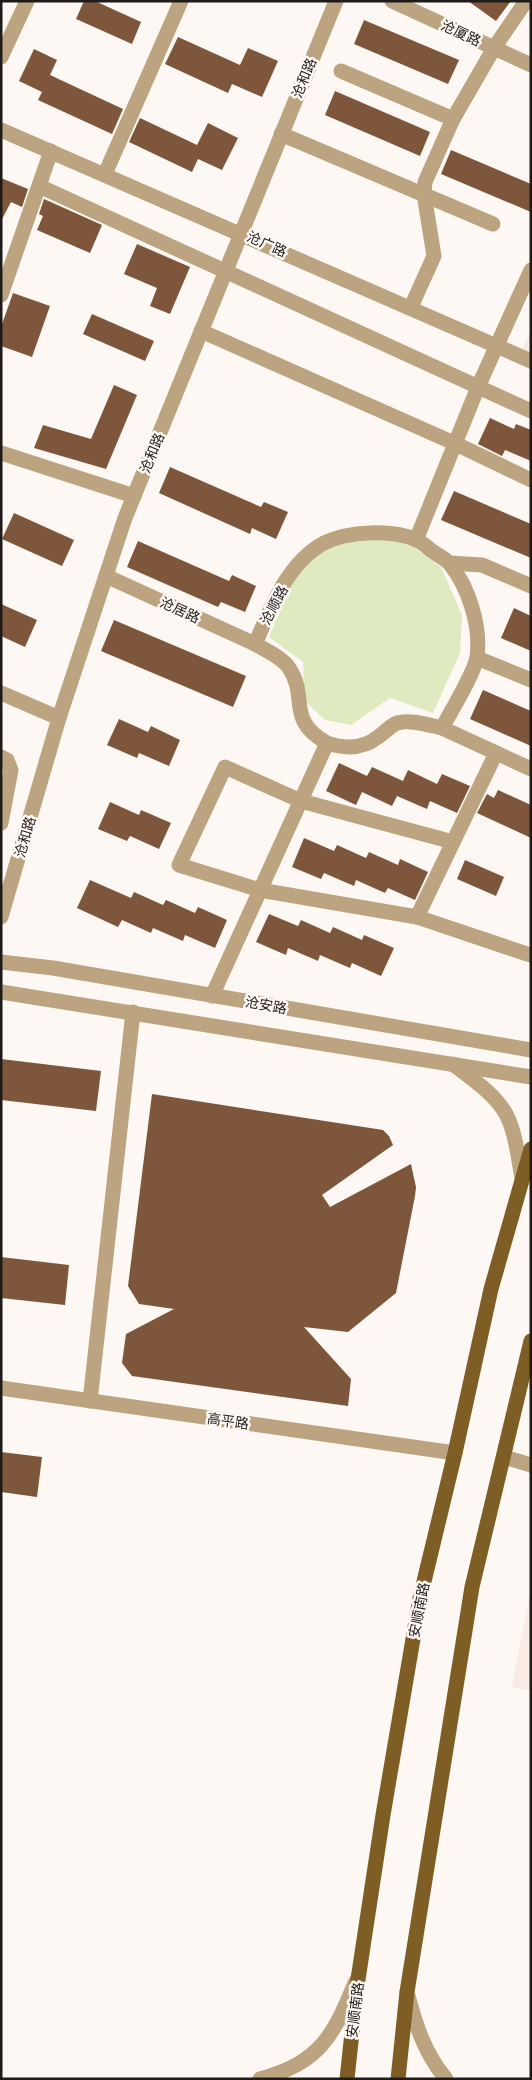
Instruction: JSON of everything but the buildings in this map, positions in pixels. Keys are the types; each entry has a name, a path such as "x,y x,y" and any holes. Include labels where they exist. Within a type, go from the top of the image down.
{"main road":[{"name":"安顺南路","path":"347,2079 360,1970 383,1816 420,1598 455,1453 491,1289 531,1149"},
{"path":"398,2079 407,1992 472,1587 531,1341"}],"street":[{"path":"1,57 27,1"},
{"path":"105,174 181,1"},
{"name":"沧和路","path":"1,916 59,718 134,496 336,1"},
{"name":"沧厦路","path":"392,1 531,64"},
{"path":"411,307 434,256 424,194 424,182 453,119 494,48 526,7"},
{"path":"340,71 453,119"},
{"name":"沧广路","path":"1,130 411,307 531,361"},
{"path":"281,134 492,224"},
{"path":"1,295 51,151"},
{"path":"39,186 531,411"},
{"path":"416,540 454,443 531,270"},
{"path":"201,331 454,443 531,480"},
{"path":"1,453 134,496"},
{"name":"沧顺路","path":"254,644 282,587 301,562 324,543 357,532 387,533 416,540 450,563 468,594 476,627 477,658 461,694 442,728"},
{"path":"450,563 482,565 531,586"},
{"name":"沧居路","path":"106,576 254,644"},
{"path":"254,644 288,666 297,681 298,703 304,722 318,738 327,743 343,747 358,746 378,738 395,724 406,721 442,728 531,769"},
{"path":"477,658 531,680"},
{"path":"1,693 59,718"},
{"path":"212,996 327,743"},
{"path":"416,917 496,753"},
{"path":"1,756 10,765 11,770 1,823"},
{"path":"453,842 301,801 225,767 179,865 260,890 416,917 530,955"},
{"name":"沧安路","path":"1,962 54,968 531,1050"},
{"name":"沧安路","path":"1,992 531,1076"},
{"path":"90,1401 132,1012"},
{"path":"452,1063 490,1093 502,1107 510,1124 522,1178"},
{"name":"高平路","path":"1,1388 455,1453"},
{"path":"504,1457 531,1464"},
{"path":"260,2079 279,2074 304,2061 322,2047 340,2018 360,1970"},
{"path":"407,1992 418,2031 432,2061 446,2079"}],"shaded area":[{"path":"531,330 531,361 519,356"},
{"path":"531,1586 531,1691 512,1687"}],"green space":[{"path":"357,537 405,541 441,567 462,615 460,653 433,713 390,698 351,725 325,720 304,700 303,662 269,637 295,576 322,547"}]}
